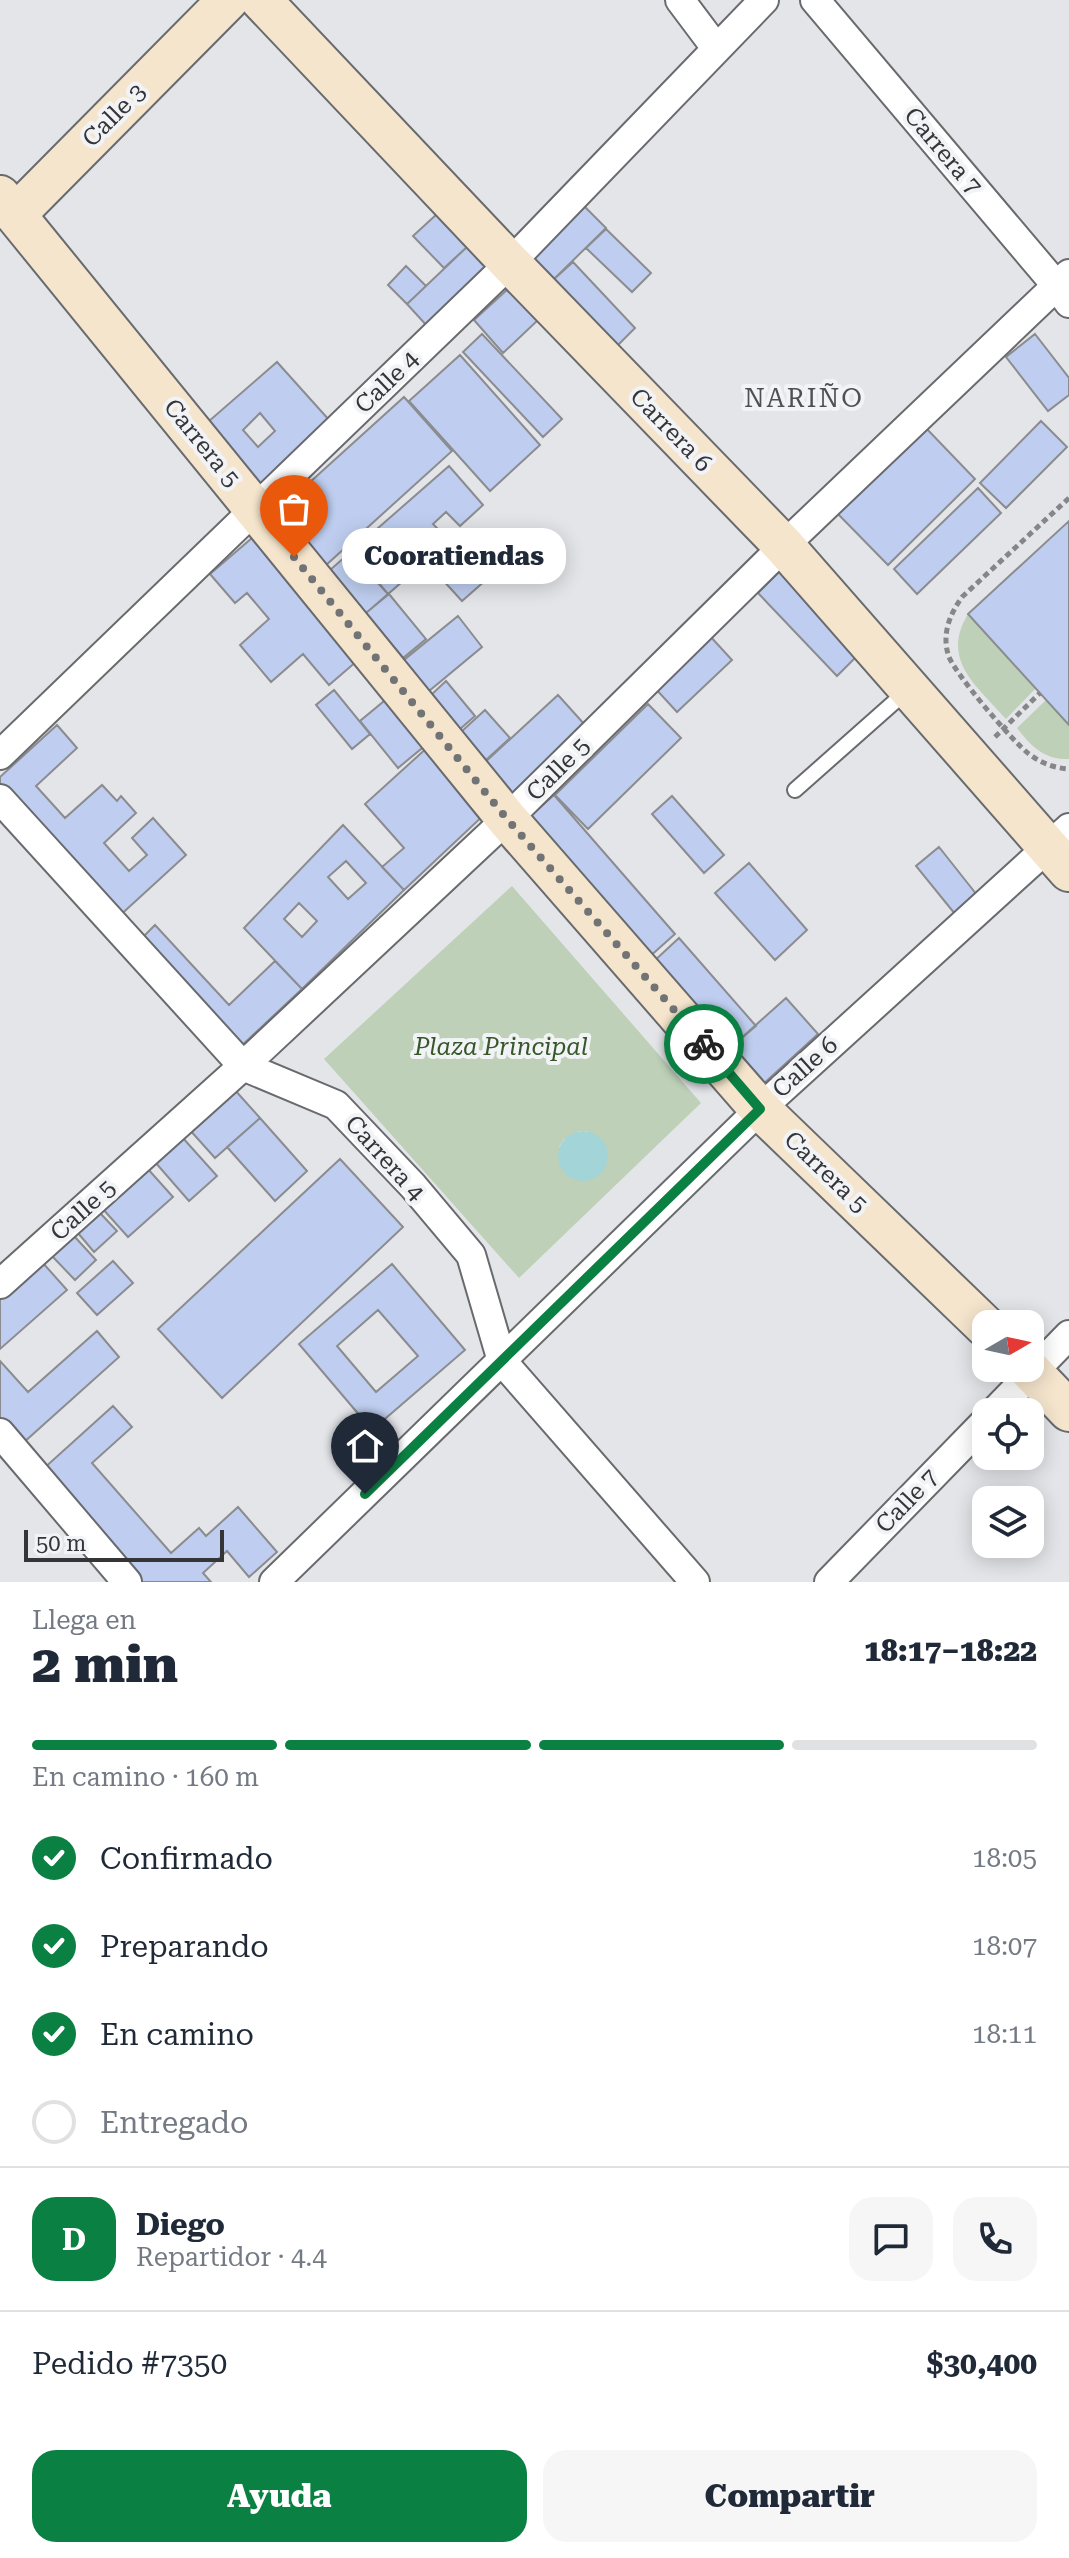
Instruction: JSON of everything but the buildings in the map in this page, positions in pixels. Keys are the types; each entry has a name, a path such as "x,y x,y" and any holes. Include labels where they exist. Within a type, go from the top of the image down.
{"street":[{"name":"Calle 3","path":"5,213 228,0"},
{"name":"Carrera 6","path":"261,0 784,546 909,689 1062,849"},
{"path":"680,0 716,48"},
{"name":"Calle 4","path":"0,755 510,263 764,0"},
{"name":"Carrera 7","path":"815,0 1065,287"},
{"name":"Carrera 5","path":"5,213 255,509 507,819 760,1109 972,1313"},
{"name":"Calle 5","path":"0,1284 243,1066 507,819 784,546 1065,287"},
{"name":"Carrera 4","path":"0,799 243,1066 336,1105 413,1186 471,1255 502,1361 695,1582"},
{"name":"Calle 6","path":"274,1582 760,1109 1062,849"},
{"path":"1044,1358 1069,1335"},
{"path":"1006,1398 1020,1382"},
{"path":"1042,1382 1069,1411"},
{"path":"0,1433 127,1582"},
{"name":"Calle 7","path":"829,1582 972,1435"}],"lane":[{"path":"795,790 909,689"}],"path":[{"path":"1069,498 962,597 951,614 946,634 948,655 956,673 1027,753 1044,764 1069,769"},
{"path":"991,741 1040,693"}],"green space":[{"path":"968,614 1036,688 1006,719 974,683 960,659 960,630"},
{"path":"1046,700 1069,725 1069,759 1052,757 1039,751 1017,728"},
{"name":"Plaza Principal","path":"512,886 701,1103 519,1278 324,1059","holes":["579,1131 587,1131 605,1146 607,1162 559,1147 564,1139"]}],"water":[{"path":"583,1131 601,1138 608,1156 601,1174 583,1181 565,1174 558,1156 565,1138"}],"way so far":[{"path":"294,557 507,819 704,1044"}],"place":[{"name":"Cooratiendas","path":"294,557"}],"district":[{"name":"NARIÑO","path":"804,398"}],"route":[{"path":"365,1494 760,1109 704,1044"}]}
